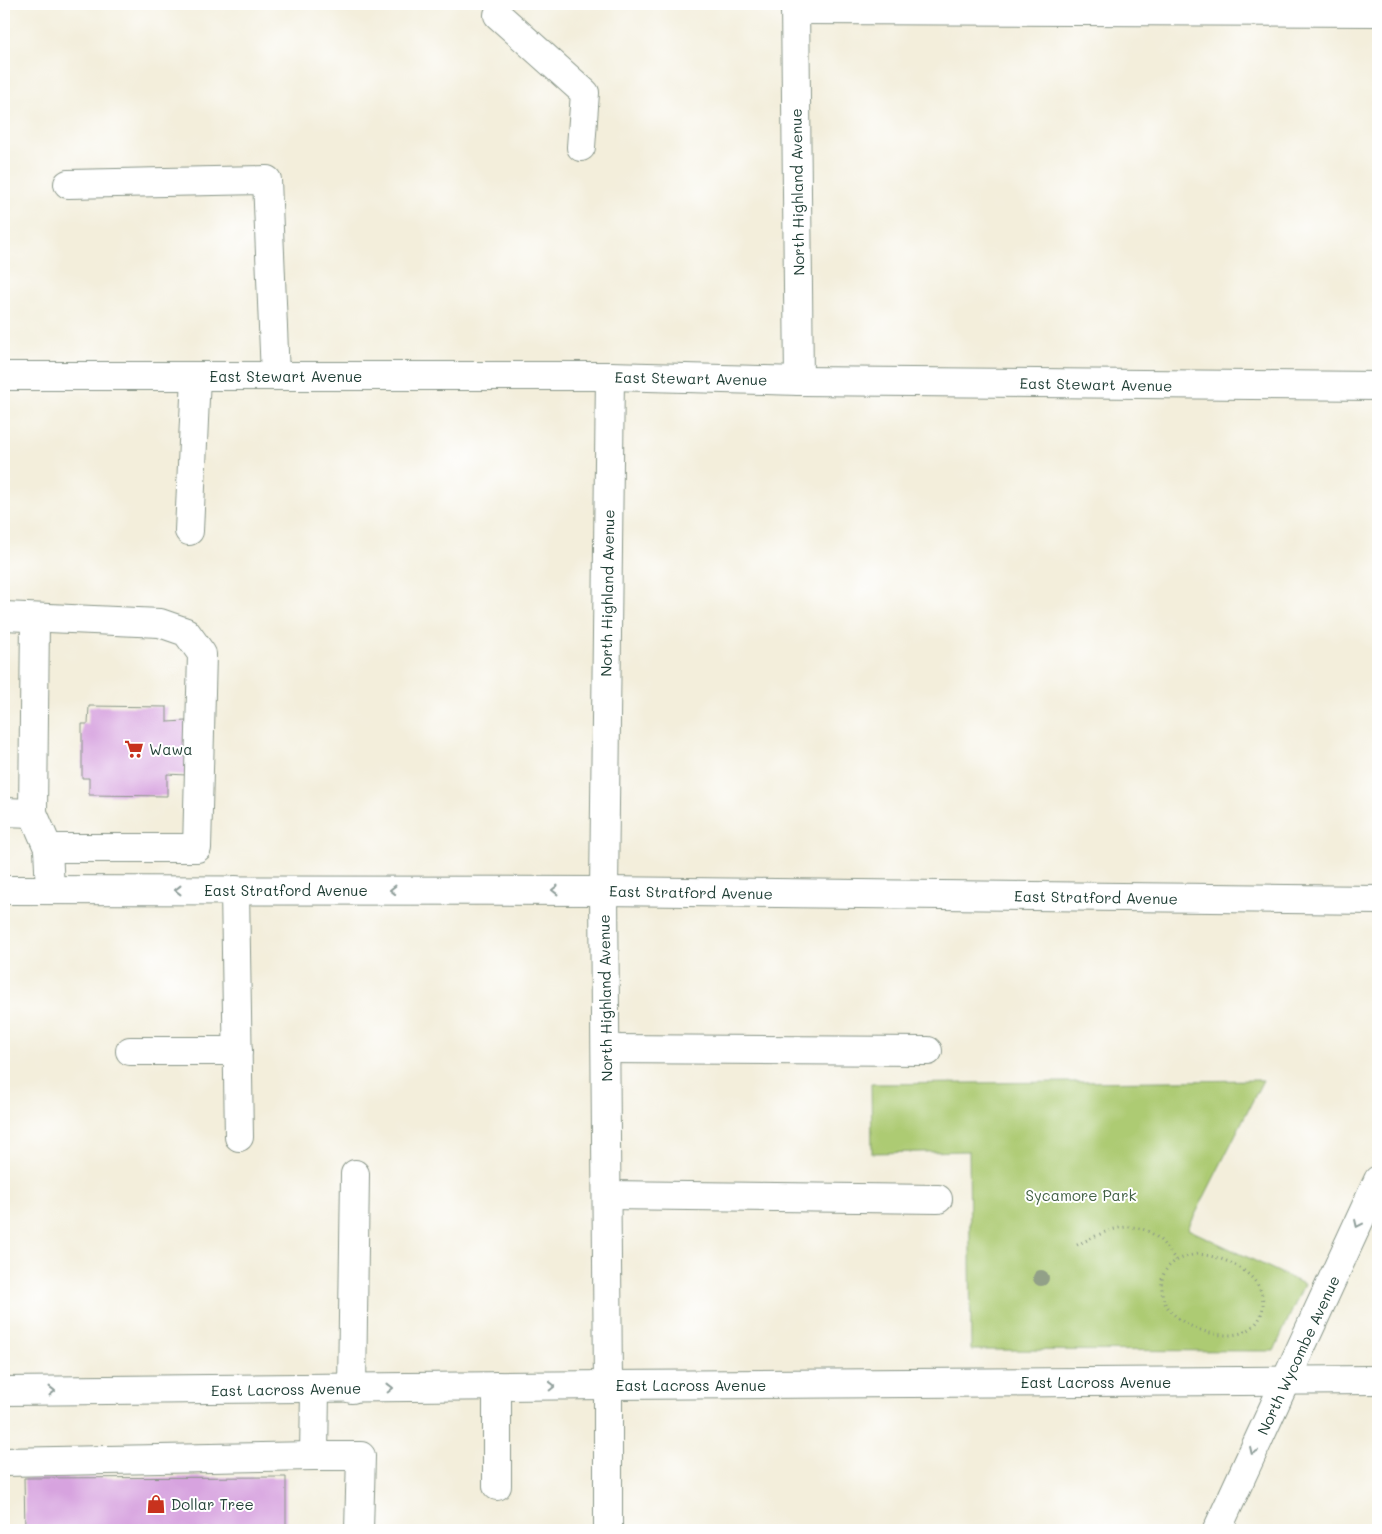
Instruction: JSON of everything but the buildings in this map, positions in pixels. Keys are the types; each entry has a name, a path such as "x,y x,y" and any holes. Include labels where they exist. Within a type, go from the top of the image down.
{"street":[{"path":"795,7 1378,12"},
{"name":"North Highland Avenue","path":"795,7 799,381"},
{"path":"498,15 584,93 581,146"},
{"path":"68,184 268,180 274,376"},
{"name":"East Stewart Avenue","path":"4,376 610,376 799,381 1378,386"},
{"path":"188,531 196,376"},
{"name":"North Highland Avenue","path":"608,1530 604,890 610,376"},
{"path":"4,616 160,623 186,632 202,654 197,848 48,848"},
{"path":"35,618 33,812 48,848 50,890"},
{"path":"4,812 33,812"},
{"name":"East Stratford Avenue","path":"4,890 604,890 1378,900"},
{"path":"235,890 240,1136"},
{"path":"606,1049 928,1051"},
{"path":"130,1052 238,1051"},
{"path":"352,1388 355,1174"},
{"name":"North Wycombe Avenue","path":"1217,1530 1378,1180"},
{"path":"607,1195 938,1199"},
{"name":"East Lacross Avenue","path":"4,1391 1378,1380"},
{"path":"497,1386 497,1486"},
{"path":"314,1456 315,1389"},
{"path":"4,1462 361,1456 359,1530"}],"path":[{"path":"1077,1245 1108,1230 1128,1226 1150,1233 1161,1241 1176,1260"},
{"path":"1197,1254 1209,1255 1231,1262 1243,1270 1252,1277 1263,1298 1264,1305 1259,1321 1237,1334 1209,1333 1185,1323 1167,1307 1162,1296 1161,1286 1164,1273 1176,1260 1197,1254"}],"green space":[{"name":"Sycamore Park","path":"1263,1080 1188,1229 1304,1284 1274,1351 971,1350 969,1151 872,1153 871,1084"}],"place":[{"name":"Wawa","path":"134,749"},
{"name":"Dollar Tree","path":"156,1504"}]}
